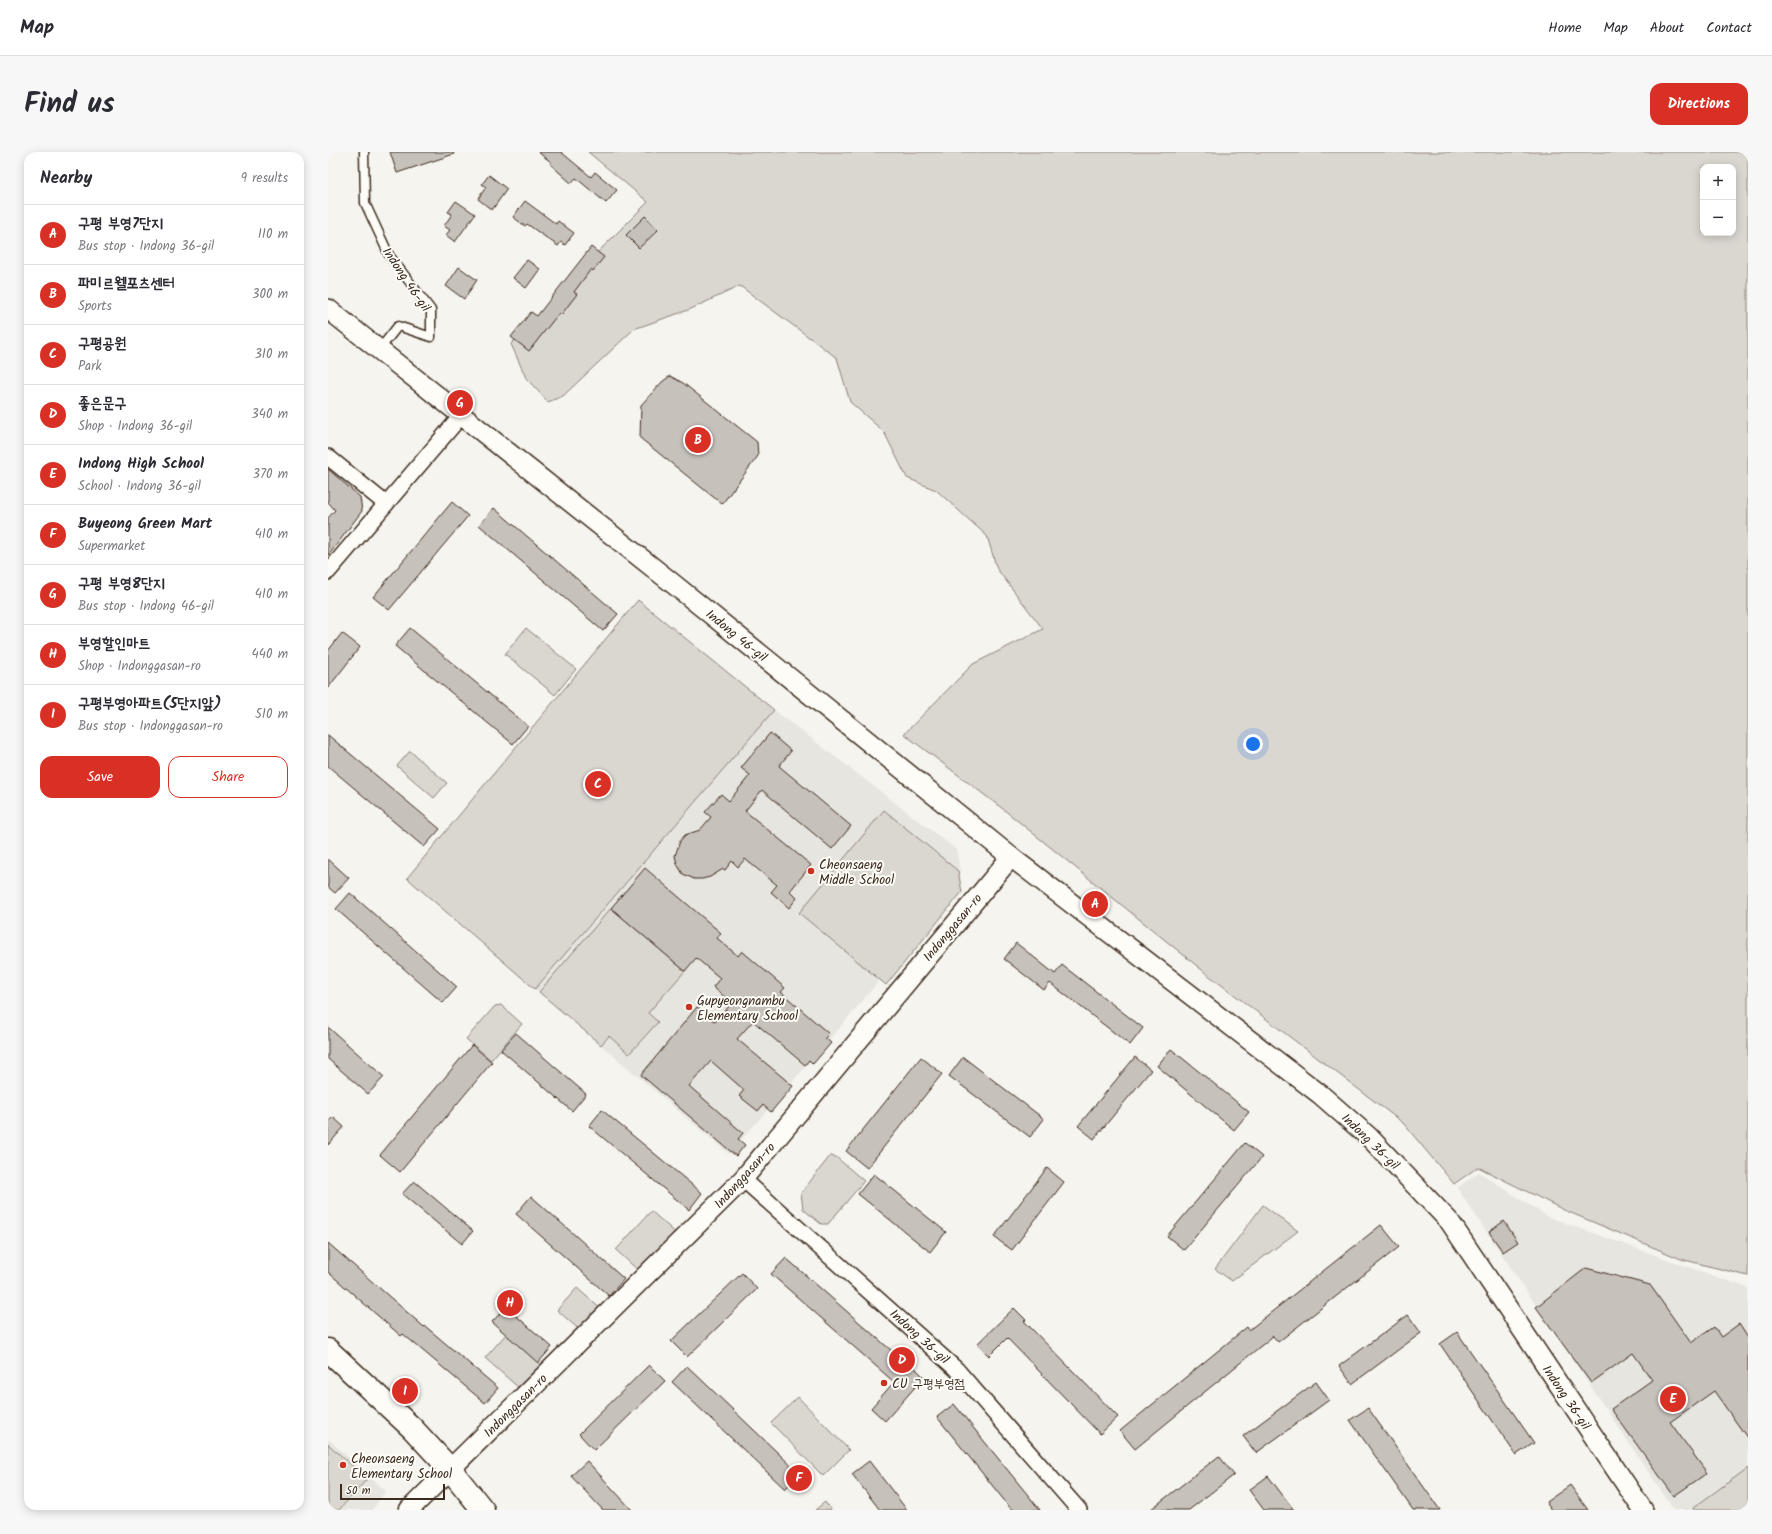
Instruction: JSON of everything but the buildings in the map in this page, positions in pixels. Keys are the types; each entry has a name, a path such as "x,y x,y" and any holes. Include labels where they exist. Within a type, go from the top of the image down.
{"main road":[{"path":"328,1350 412,1428 450,1469 483,1510"}],"street":[{"name":"Indong 46-gil","path":"328,309 671,582 1011,857"},
{"path":"328,572 461,416"},
{"path":"328,457 386,504"},
{"name":"Indonggasan-ro","path":"409,1510 743,1179 1011,857"},
{"name":"Indong 36-gil","path":"1011,857 1321,1095 1370,1137 1450,1222 1643,1510"},
{"name":"Indong 36-gil","path":"743,1179 956,1369 1079,1510"}],"lane":[{"name":"Indong 46-gil","path":"364,156 365,203 389,256 431,310 431,337 398,326 379,350"}],"shaded area":[{"path":"588,152 1748,152 1748,1276 1681,1259 1564,1210 1478,1167 1454,1184 1403,1123 1207,974 1003,809 904,734 973,664 1043,629 997,569 987,536 936,490 907,478 884,432 850,402 837,358 740,286 691,309 634,329 563,396 548,402 526,378 511,344 576,274 648,202"},
{"path":"638,600 774,710 535,989 407,878"},
{"path":"526,628 576,669 555,695 505,654"},
{"path":"774,710 957,850 961,884 842,1025 729,1154 535,989"},
{"path":"410,751 447,783 434,798 397,766"},
{"path":"884,810 958,871 962,892 886,985 799,913"},
{"path":"611,908 685,971 648,1013 658,1022 629,1054 609,1036 601,1045 539,992"},
{"path":"501,1005 522,1024 491,1060 466,1039 495,1006"},
{"path":"830,1156 836,1157 864,1181 828,1224 821,1224 803,1209 801,1193"},
{"path":"1479,1172 1548,1217 1748,1288 1748,1510 1674,1510 1457,1188"},
{"path":"1263,1205 1298,1231 1232,1281 1215,1269"},
{"path":"651,1211 678,1235 642,1274 616,1250"},
{"path":"577,1288 603,1311 583,1333 557,1310"},
{"path":"507,1333 542,1364 520,1389 485,1358"},
{"path":"798,1397 849,1450 823,1476 771,1423"},
{"name":"Cheonsaeng Elementary School","path":"328,1439 386,1491 372,1510 328,1510"},
{"path":"328,1444 367,1479 339,1510 328,1510"},
{"path":"1748,1468 1748,1510 1694,1510 1693,1508"},
{"path":"825,1502 831,1510 815,1510"}],"place":[{"name":"구평 부영8단지","path":"460,403"},
{"name":"파미르웰포츠센터","path":"698,440"},
{"name":"구평공원","path":"598,784"},
{"name":"Cheonsaeng Middle School","path":"811,871"},
{"name":"구평 부영7단지","path":"1095,904"},
{"name":"Gupyeongnambu Elementary School","path":"689,1007"},
{"name":"부영할인마트","path":"510,1303"},
{"name":"좋은문구","path":"902,1360"},
{"name":"CU 구평부영점","path":"884,1383"},
{"name":"구평부영아파트(5단지앞)","path":"405,1391"},
{"name":"Indong High School","path":"1673,1399"},
{"name":"Cheonsaeng Elementary School","path":"343,1465"},
{"name":"Buyeong Green Mart","path":"799,1478"}]}
